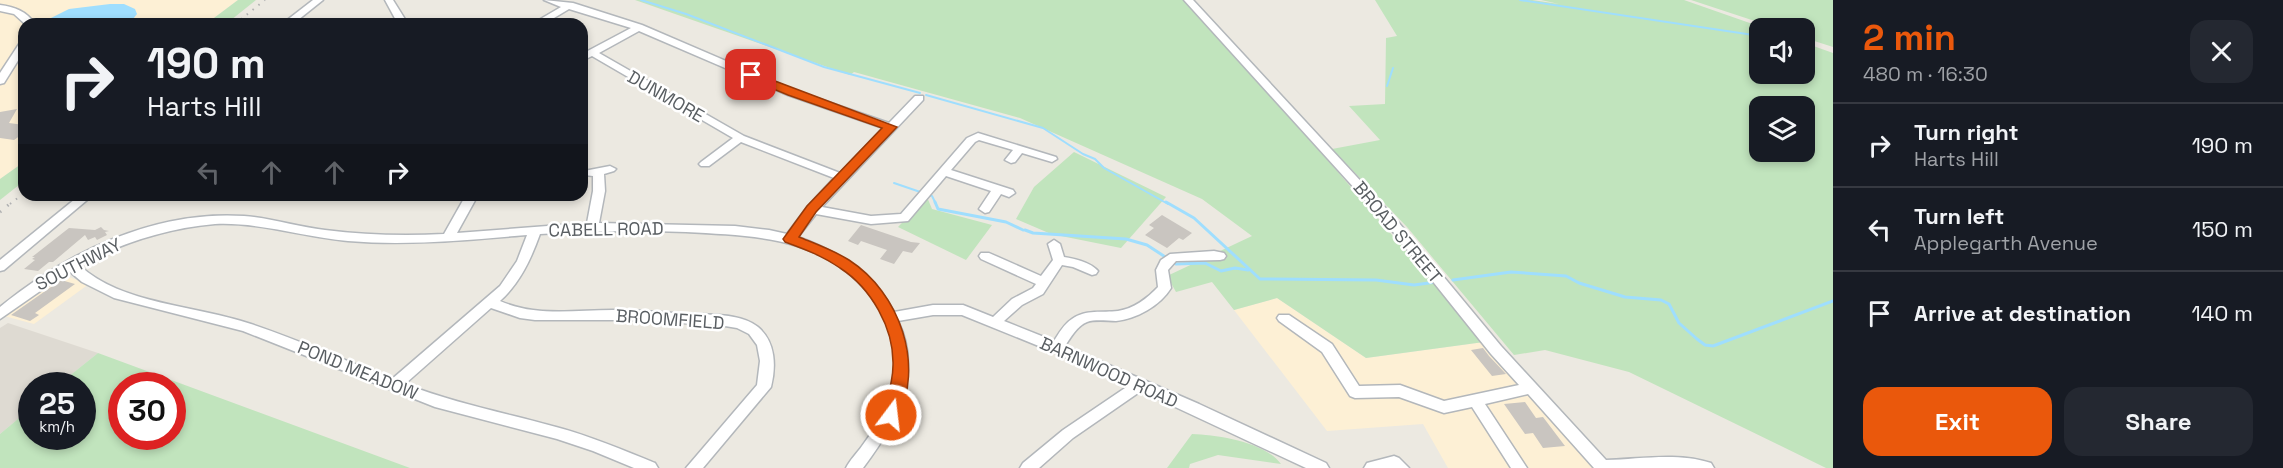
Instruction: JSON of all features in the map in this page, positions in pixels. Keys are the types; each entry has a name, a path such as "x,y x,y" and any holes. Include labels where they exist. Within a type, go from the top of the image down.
{"street":[{"path":"295,18 319,0"},
{"path":"389,0 400,18"},
{"path":"548,0 639,27 792,93 891,127"},
{"name":"BROAD STREET","path":"1188,0 1332,156 1603,467"},
{"path":"547,18 570,5"},
{"path":"0,8 16,10 27,18"},
{"path":"588,55 639,27"},
{"path":"0,81 18,52"},
{"name":"DUNMORE","path":"593,53 740,138 841,177"},
{"path":"790,239 812,209 841,177 919,98"},
{"path":"812,209 871,220 904,218 970,140 978,136 1052,159"},
{"path":"704,165 740,138"},
{"path":"1011,160 1020,149"},
{"path":"592,227 599,191 599,171"},
{"path":"944,171 1004,192 985,209"},
{"path":"0,267 80,201"},
{"path":"448,238 469,201"},
{"name":"CABELL ROAD","path":"129,238 179,225 220,220 255,222 351,237 448,238 592,227 719,230 760,233 790,239 825,252 846,265 877,295 891,317 898,340 901,364 895,404 881,434 854,468"},
{"path":"393,386 492,303 515,277 526,256 535,230"},
{"name":"SOUTHWAY","path":"0,314 18,298 70,264 129,238"},
{"path":"994,322 1017,302 1038,291 1045,283 1059,260 1054,244"},
{"path":"1056,346 1076,322 1105,314 1123,315 1159,298 1165,288 1160,272 1162,265 1174,257 1188,260 1206,254 1220,255"},
{"path":"985,256 1045,283"},
{"path":"1059,260 1076,263 1092,271"},
{"name":"POND MEADOW","path":"70,264 86,279 119,295 246,327 301,346 393,386 440,403 587,442 650,468"},
{"path":"0,298 18,298"},
{"name":"BROOMFIELD","path":"492,303 510,312 536,316 640,315 719,320 747,327 760,339 768,358 769,370 764,387 694,468"},
{"name":"BARNWOOD ROAD","path":"891,317 947,309 963,310 1056,346 1066,353 1320,468"},
{"path":"1284,318 1327,348 1355,392 1400,391 1444,406 1532,388"},
{"path":"1028,468 1068,434 1140,385"},
{"path":"1476,401 1519,468"},
{"path":"1372,468 1394,462 1401,468"},
{"path":"1603,467 1678,464 1706,468"}],"shaded area":[{"path":"0,0 238,0 214,18 18,18 18,166 0,179"},
{"path":"57,273 89,284 34,324 4,316"},
{"path":"1277,298 1366,358 1484,342 1557,423 1593,468 1448,468 1423,424 1327,431 1234,310"},
{"path":"8,323 98,353 74,372 18,372 18,419 0,434 0,328"}],"green space":[{"path":"238,0 256,0 234,18 214,18"},
{"path":"635,0 1183,0 1331,164 1484,342 1366,358 1277,298 1234,310 1212,282 1176,292 1167,276 1252,236 1202,199 1020,118 854,72 850,75"},
{"path":"1375,0 1532,0 1559,4 1541,0 1684,0 1749,23 1749,84 1815,84 1815,47 1833,53 1833,468 1826,468 1629,372 1545,350 1514,355 1407,227 1332,149 1380,140 1349,106 1385,104 1386,38 1397,36"},
{"path":"1691,0 1833,0 1833,47 1815,41 1815,18 1749,19"},
{"path":"1074,152 1166,197 1121,248 1051,234 1016,219 1034,187"},
{"path":"18,166 18,186 0,200 0,179"},
{"path":"927,197 932,209 992,225 966,260 898,227"},
{"path":"98,353 150,372 108,372 108,450 186,450 186,385 410,468 0,468 0,434 18,419 18,450 96,450 96,372 74,372"},
{"path":"1192,434 1227,438 1253,445 1274,456 1281,464 1218,455 1190,464 1189,468 1167,468"}],"water":[{"path":"124,4 135,9 137,14 134,18 51,18 69,9"}],"building":[{"path":"17,109 9,123 18,124 18,137 14,140 0,138 0,112"},
{"path":"1162,215 1192,233 1183,240 1179,238 1167,248 1145,235 1154,228 1149,225"},
{"path":"861,225 920,243 912,253 903,251 894,264 880,259 887,250 861,241 858,245 848,241"},
{"path":"101,227 109,231 105,232 107,235 97,240 95,237 88,240 85,235 53,262 49,262 38,271 24,269 35,260 32,259 35,257 32,257 69,228 95,230"},
{"path":"61,280 75,284 35,313 39,315 30,321 11,315"},
{"path":"1483,348 1506,374 1492,376 1471,350"},
{"path":"1525,402 1536,418 1543,417 1565,446 1543,448 1533,433 1525,434 1504,404"}],"waterway":[{"path":"641,0 686,14 824,67 920,93"},
{"path":"1520,0 1749,34"},
{"path":"1387,86 1393,68"},
{"path":"926,95 1043,128 1083,154 1095,159 1104,168 1168,204"},
{"path":"894,183 932,196 935,202"},
{"path":"935,202 938,209 1006,222 1023,230"},
{"path":"1166,202 1194,218 1260,279 1376,280 1414,285 1436,282"},
{"path":"1025,230 1033,233 1126,239 1147,245 1176,264 1205,263 1221,271 1235,268 1248,270"},
{"path":"1453,280 1511,272 1566,276 1579,283 1625,297 1661,300 1669,304 1679,323 1697,339 1705,345 1713,346 1833,301"}],"railway":[{"path":"242,18 265,0"},
{"path":"10,204 18,198"},
{"path":"0,212 12,202"}],"route":[{"path":"751,75 792,93 891,127 867,149 812,209 790,239 825,252 846,265 867,283 891,317 898,340 901,364 900,384 891,415"}]}
